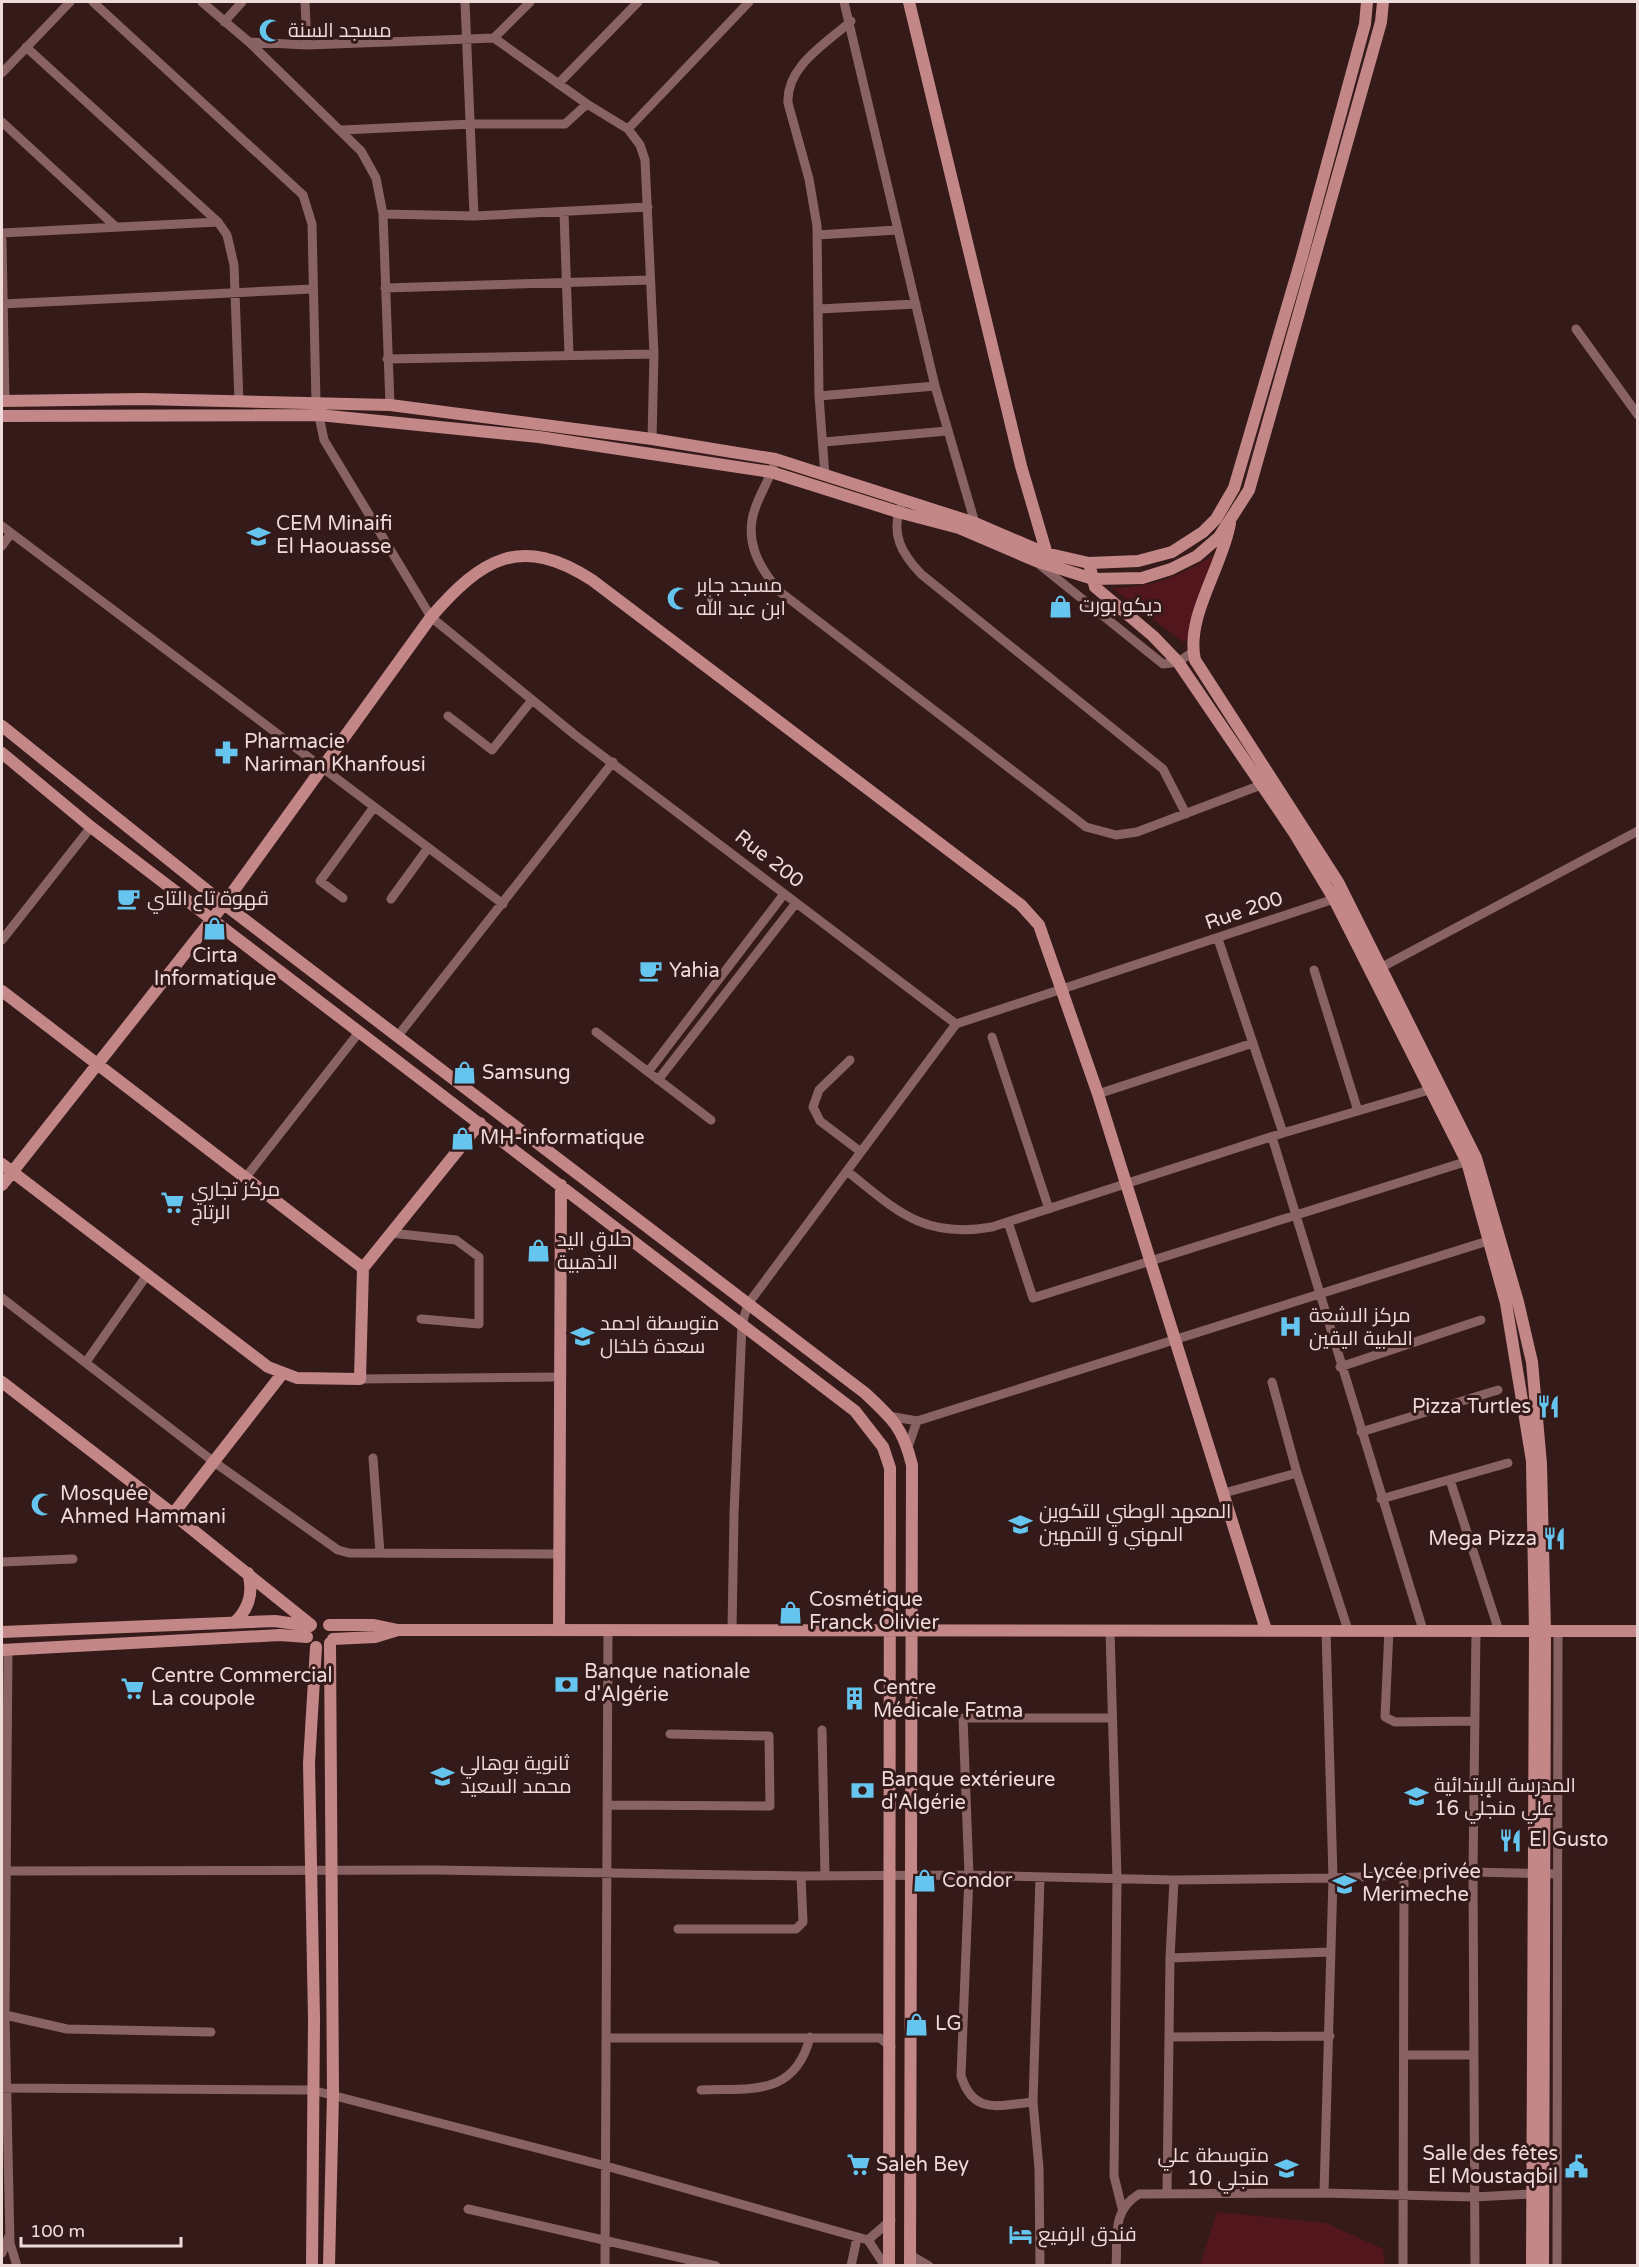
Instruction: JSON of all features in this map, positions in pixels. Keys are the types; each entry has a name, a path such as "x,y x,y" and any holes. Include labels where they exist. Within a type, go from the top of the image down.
{"main road":[{"path":"909,2 1041,557"},
{"path":"3,401 142,399 390,405 775,459 1041,557 1089,563 1138,561 1172,552 1203,532 1216,519 1234,488 1301,260 1365,24 1367,2"},
{"path":"2,416 319,415 539,437 771,472 975,523 1041,557 1053,567 1093,579 1142,578 1171,569 1208,547 1230,523 1244,501 1253,477 1378,30 1383,2"},
{"path":"1230,523 1225,544 1195,627 1193,652 1202,675 1338,882 1382,967 1472,1160 1532,1362 1541,1464 1552,1874 1543,2265"},
{"path":"2,1185 7,1168 97,1062 224,904 431,617 458,585 476,571 496,562 518,556 540,555 574,568 1021,904 1039,925 1046,938 1098,1094 1266,1630"},
{"path":"1089,563 1095,587 1153,636 1178,662 1293,831 1334,899 1429,1090 1472,1160"},
{"path":"2,726 224,904 865,1393 889,1416 906,1438 912,1465 910,2260"},
{"path":"2,753 91,827 855,1411 884,1447 890,1468 891,2220 887,2265"},
{"path":"2,991 363,1268"},
{"path":"7,1168 268,1367 297,1378 360,1379 363,1268 480,1123"},
{"path":"559,1629 561,1185"},
{"path":"174,1514 282,1374"},
{"path":"2,1382 248,1573 309,1630 316,1647 309,1763 314,2018 312,2265"},
{"path":"234,1623 248,1605 251,1589 248,1573"},
{"path":"2,1632 280,1621 309,1630"},
{"path":"5,1650 280,1635 309,1630 320,1622 329,1625 374,1625 398,1630 1638,1631"},
{"path":"328,2265 333,2094 331,1641 329,1625"},
{"path":"316,1647 325,1647 331,1641 380,1636 398,1630"},
{"path":"1532,2265 1532,1873 1546,1632"}],"street":[{"path":"2,74 70,2"},
{"name":"Rue 200","path":"93,2 303,195 312,224 316,402 324,440 431,617 532,700 956,1024 1334,899"},
{"path":"202,2 249,42 342,130 369,164 378,188 383,214 390,405"},
{"path":"224,22 242,2"},
{"path":"305,2 307,45"},
{"path":"465,2 472,124 474,216"},
{"path":"494,38 530,2"},
{"path":"558,84 638,2"},
{"path":"628,129 748,2"},
{"path":"844,2 851,21 897,230 935,386 975,523"},
{"path":"825,476 819,396 817,235 809,179 787,92 797,69 851,21"},
{"path":"249,42 307,45 467,37 494,38 587,104 628,129 640,144 645,160 654,354 652,440"},
{"path":"26,47 218,222 231,247 239,402"},
{"path":"342,130 472,124 565,124 587,104"},
{"path":"2,122 116,227"},
{"path":"383,214 474,216 648,207"},
{"path":"564,213 569,355"},
{"path":"2,233 218,222"},
{"path":"817,235 897,230"},
{"path":"2,240 3,401"},
{"path":"385,288 650,280"},
{"path":"2,304 313,289"},
{"path":"819,309 916,304"},
{"path":"1576,329 1638,415"},
{"path":"387,359 654,354"},
{"path":"819,396 935,386"},
{"path":"824,442 947,431"},
{"path":"775,459 755,507 751,535 754,554 763,572 779,591 1086,827 1116,835 1137,832 1261,785"},
{"path":"901,506 898,545 921,574 1163,769 1186,814"},
{"path":"2,526 503,904"},
{"path":"2,546 11,533"},
{"path":"1041,557 1159,662 1167,665 1178,662 1193,652"},
{"path":"448,716 492,750 532,700"},
{"path":"397,1037 613,762"},
{"path":"343,898 320,881 374,807"},
{"path":"2,940 91,827"},
{"path":"1382,967 1638,831"},
{"path":"391,899 428,848"},
{"path":"648,1072 784,894"},
{"path":"658,1080 796,903"},
{"path":"1218,939 1283,1133"},
{"path":"1314,970 1358,1111"},
{"path":"732,1630 742,1324 748,1304 956,1024"},
{"path":"246,1177 360,1031"},
{"path":"596,1032 711,1120"},
{"path":"992,1037 1049,1209"},
{"path":"1098,1094 1253,1043"},
{"path":"850,1060 819,1090 813,1107 820,1121 861,1152"},
{"path":"847,1172 911,1219 934,1228 970,1231 1008,1222 1283,1133 1429,1090"},
{"path":"1272,1137 1340,1367 1422,1630"},
{"path":"1008,1222 1033,1298 1472,1160"},
{"path":"391,1233 456,1240 479,1257 479,1324 420,1319"},
{"path":"889,1416 917,1421 1494,1239"},
{"path":"86,1362 147,1275"},
{"path":"2,1298 214,1462 338,1550 349,1553 558,1554"},
{"path":"1340,1367 1481,1320"},
{"path":"360,1379 559,1377"},
{"path":"1272,1382 1297,1473 1348,1630"},
{"path":"1361,1432 1498,1390"},
{"path":"908,1447 917,1421"},
{"path":"373,1458 381,1553"},
{"path":"1382,1499 1508,1463"},
{"path":"1224,1493 1297,1473"},
{"path":"1450,1480 1499,1630"},
{"path":"2,1562 73,1559"},
{"path":"605,2265 608,2038 608,1629"},
{"path":"1110,1630 1116,1878 1114,2176 1122,2208"},
{"path":"1324,2193 1333,1878 1326,1630"},
{"path":"1389,1630 1385,1717 1395,1722 1475,1721"},
{"path":"1476,1630 1473,1872 1476,2265"},
{"path":"5,1650 4,2088 10,2243 17,2265"},
{"path":"1033,2102 989,2106 975,2101 966,2092 961,2076 969,1875 963,1718 1112,1718"},
{"path":"822,1730 825,1876"},
{"path":"609,1805 770,1806 769,1736 669,1734"},
{"path":"5,1871 969,1875 1174,1880 1333,1878 1473,1872 1552,1874 1557,2265"},
{"path":"1404,1874 1404,2265"},
{"path":"678,1929 796,1929 803,1922 801,1876"},
{"path":"1040,1877 1033,2102 1039,2168 1040,2265"},
{"path":"1167,2193 1171,2037 1170,1958 1174,1880"},
{"path":"1170,1958 1330,1952"},
{"path":"5,2015 67,2029 211,2032"},
{"path":"880,2038 891,2025"},
{"path":"1171,2037 1330,2036"},
{"path":"701,2090 770,2087 782,2081 802,2060 810,2037"},
{"path":"608,2038 880,2038 891,2047"},
{"path":"1405,2055 1473,2055"},
{"path":"4,2088 312,2090 333,2094 606,2166 868,2240 887,2265"},
{"path":"1116,2265 1119,2217 1122,2208 1139,2194 1324,2193 1474,2197 1532,2194"},
{"path":"468,2209 716,2265"},
{"path":"868,2240 891,2220"},
{"path":"2,2253 10,2231"},
{"path":"851,2265 857,2238"},
{"path":"910,2260 929,2265"}],"shaded area":[{"path":"1214,555 1187,640 1183,642 1112,588 1154,583 1189,569"},
{"path":"1217,2212 1326,2223 1383,2249 1385,2265 1200,2265"}],"place":[{"name":"مسجد السنة","path":"270,31"},
{"name":"CEM Minaifi El Haouasse","path":"258,536"},
{"name":"مسجد جابر ابن عبد الله","path":"678,598"},
{"name":"ديكو بورت","path":"1061,606"},
{"name":"Pharmacie Nariman Khanfousi","path":"226,753"},
{"name":"قهوة تاع التاي","path":"129,899"},
{"name":"Cirta Informatique","path":"215,928"},
{"name":"Yahia","path":"651,971"},
{"name":"Samsung","path":"464,1073"},
{"name":"MH-informatique","path":"462,1138"},
{"name":"مركز تجاري الرتاج","path":"173,1202"},
{"name":"حلاق اليد الذهبية","path":"539,1251"},
{"name":"مركز الاشعة الطبية اليقين","path":"1291,1327"},
{"name":"متوسطة احمد سعدة خلخال","path":"582,1336"},
{"name":"Pizza Turtles","path":"1549,1407"},
{"name":"Mosquée Ahmed Hammani","path":"42,1505"},
{"name":"المعهد الوطني للتكوين المهني و التمهين","path":"1021,1524"},
{"name":"Mega Pizza","path":"1555,1539"},
{"name":"Cosmétique Franck Olivier","path":"791,1612"},
{"name":"Banque nationale d'Algérie","path":"566,1684"},
{"name":"Centre Commercial La coupole","path":"133,1688"},
{"name":"Centre Médicale Fatma","path":"855,1699"},
{"name":"ثانوية بوهالي محمد السعيد","path":"442,1776"},
{"name":"Banque extérieure d'Algérie","path":"863,1791"},
{"name":"المدرسة الإبتدائية علي منجلي 16","path":"1416,1797"},
{"name":"El Gusto","path":"1511,1840"},
{"name":"Condor","path":"924,1881"},
{"name":"Lycée privée Merimeche","path":"1344,1884"},
{"name":"LG","path":"917,2024"},
{"name":"Saleh Bey","path":"858,2165"},
{"name":"Salle des fêtes El Moustaqbil","path":"1576,2166"},
{"name":"متوسطة علي منجلي 10","path":"1287,2168"},
{"name":"فندق الرفيع","path":"1020,2235"}]}
